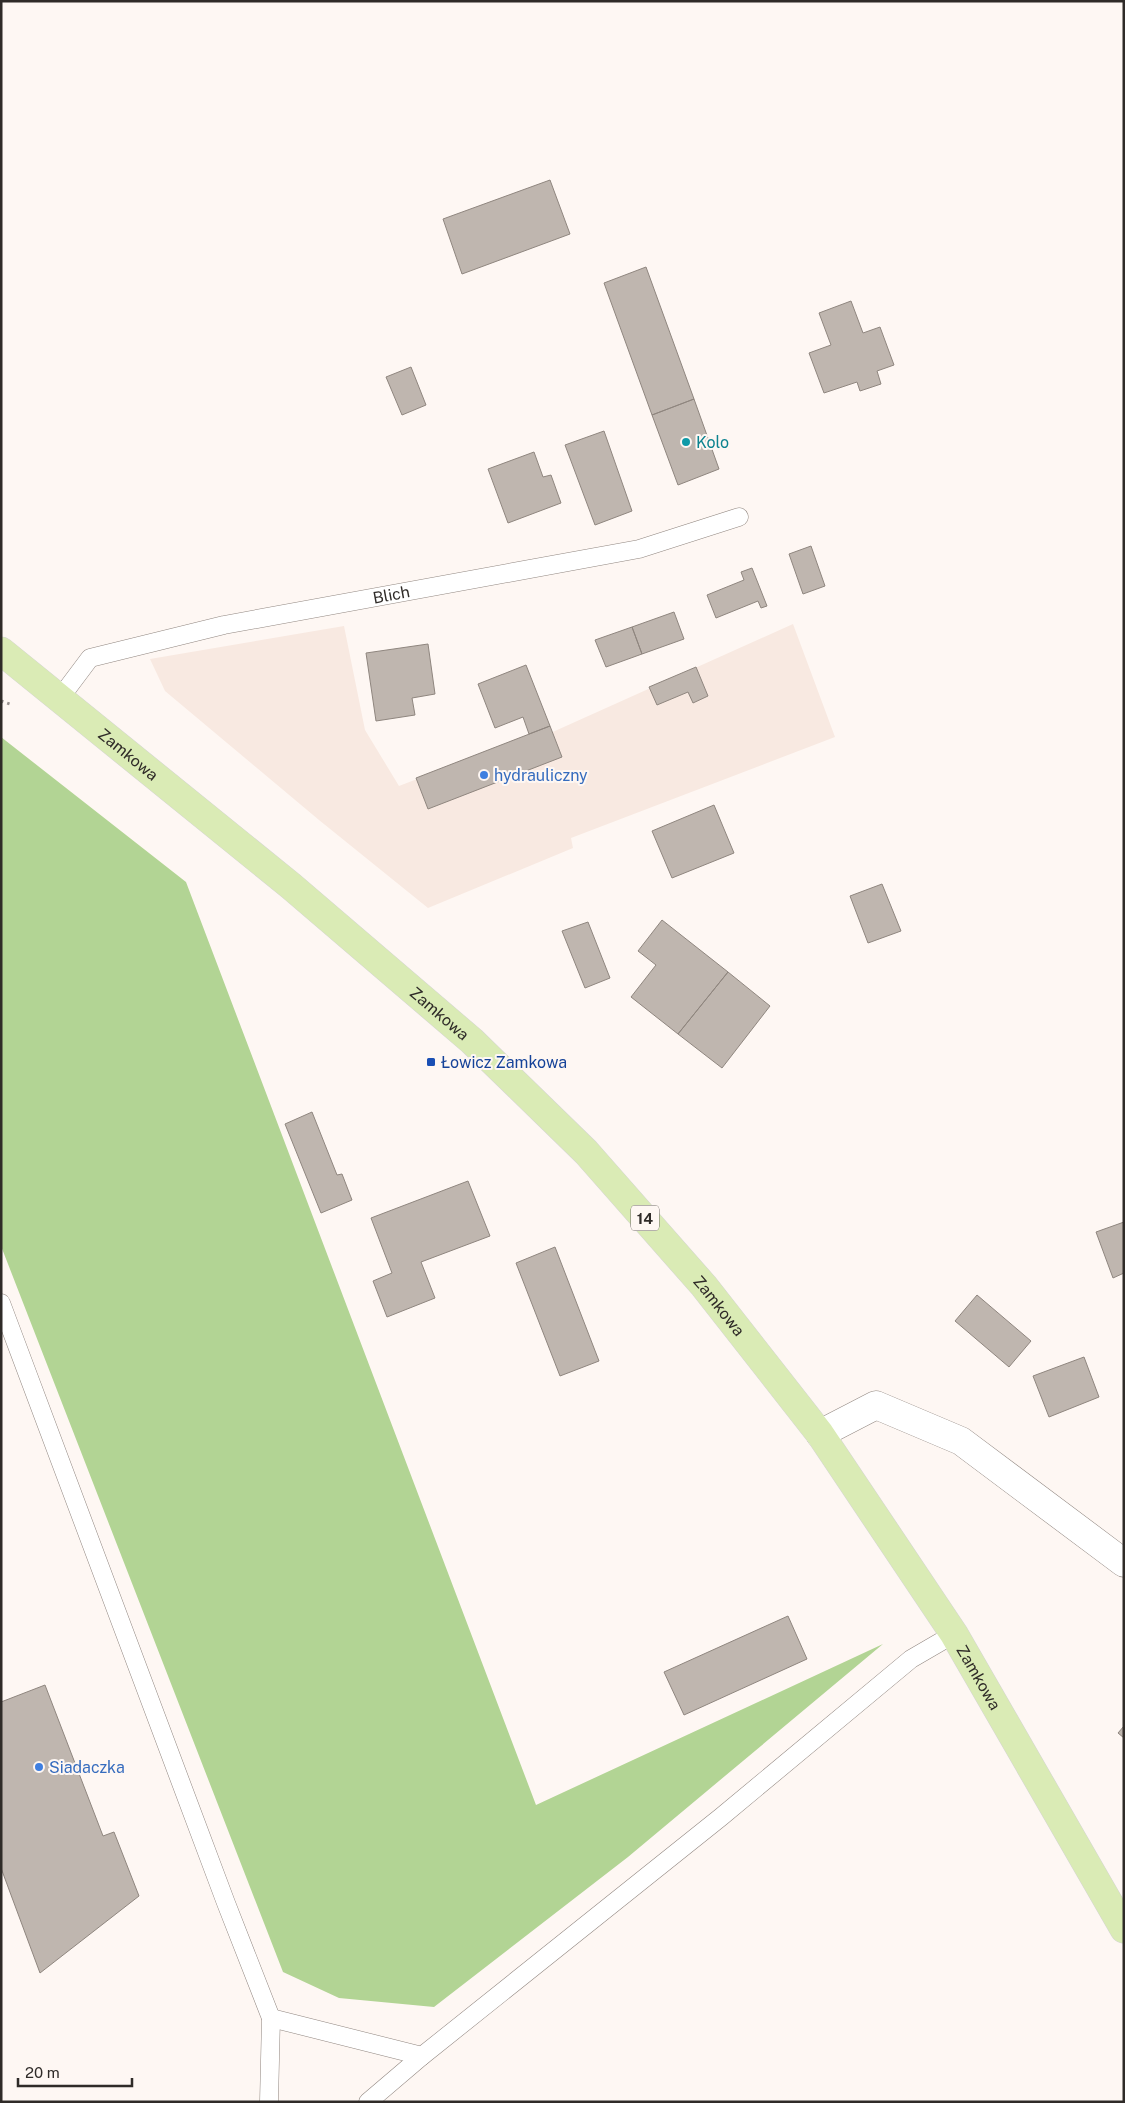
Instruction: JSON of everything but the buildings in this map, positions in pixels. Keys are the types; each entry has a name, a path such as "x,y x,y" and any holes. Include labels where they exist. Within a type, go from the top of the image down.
{"main road":[{"name":"Zamkowa","path":"1,651 291,886 392,970 472,1041 586,1152 704,1286 820,1434 954,1634 1124,1929"}],"street":[{"path":"820,1434 876,1405 961,1442 1124,1563"}],"lane":[{"name":"Blich","path":"60,698 90,658 224,625 639,550 739,517"},
{"path":"1,1303 222,1894 271,2018 269,2102"},
{"path":"368,2102 422,2056 721,1817 911,1659 954,1634"},
{"path":"271,2018 422,2056"}],"shaded area":[{"path":"793,624 835,737 571,838 573,848 428,908 165,691 150,659 344,626 365,730 399,786 513,742 546,735"}],"green space":[{"path":"1,737 186,882 536,1805 883,1644 628,1857 434,2007 339,1998 283,1972 1,1246"}],"place":[{"name":"Kolo","path":"686,442"},
{"name":"hydrauliczny","path":"484,775"},
{"name":"Łowicz Zamkowa","path":"431,1062"},
{"name":"Siadaczka","path":"39,1767"}]}
